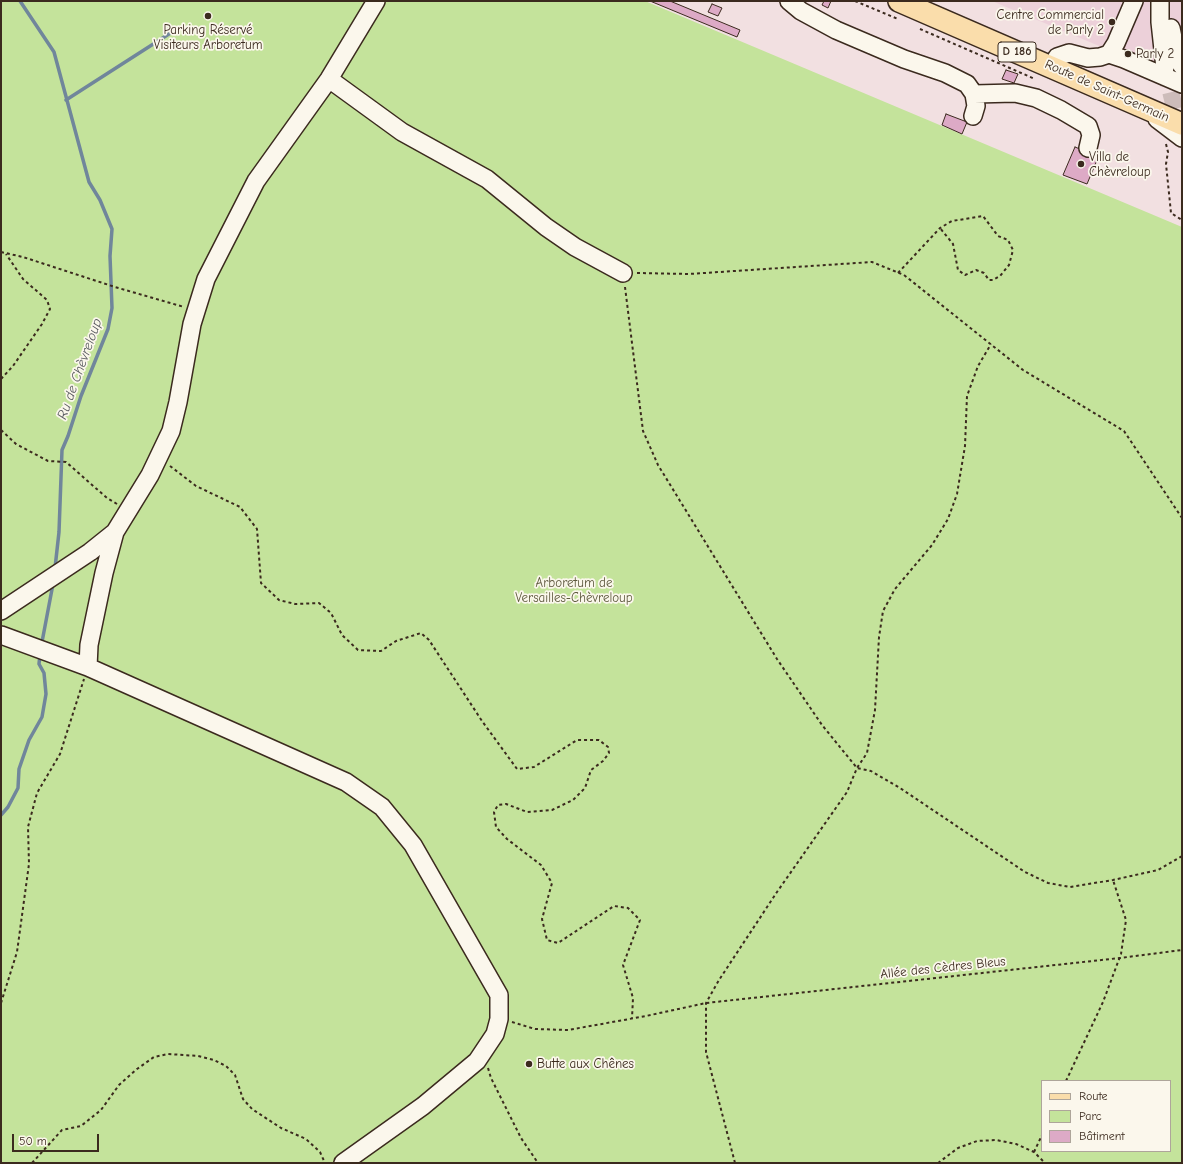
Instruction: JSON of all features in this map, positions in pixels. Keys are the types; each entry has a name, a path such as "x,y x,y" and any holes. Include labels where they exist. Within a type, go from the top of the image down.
{"main road":[{"name":"Route de Saint-Germain","path":"899,1 1182,124"},
{"name":"Route de Saint-Germain","path":"929,1 1182,111"}],"street":[{"path":"88,667 89,645 104,573 115,532 159,458 171,431 195,313 206,279 256,181 329,79 376,1"},
{"path":"789,1 801,11 836,30 904,60 956,78 967,84 974,94 976,106 973,116"},
{"path":"1109,54 1116,43 1134,1"},
{"path":"1160,1 1160,22 1174,67"},
{"path":"1170,1 1169,20 1177,57 1174,67"},
{"path":"1057,57 1069,53 1088,58 1100,57 1109,54 1124,58 1182,84"},
{"path":"329,79 402,132 487,179 546,227 575,247 623,273"},
{"path":"974,94 1015,93 1036,98 1061,110 1088,126 1091,135 1088,148"},
{"path":"1136,103 1174,139"},
{"path":"1,611 90,552 115,532"},
{"path":"1,635 88,667 346,782 382,807 413,845 499,995 499,1019 495,1034 477,1060 423,1106 343,1163"}],"path":[{"path":"1174,139 1168,152 1166,164 1171,213 1182,220"},
{"path":"898,273 940,228 952,221 983,216 998,236 1008,240 1013,250 1009,265 1000,276 993,280 989,280 984,273 976,270 965,275 958,270 952,244 940,228"},
{"path":"1,252 24,257 115,287 183,306 195,313"},
{"path":"1,379 13,366 42,324 50,309 47,300 23,279 5,253"},
{"path":"1182,518 1124,431 1023,370 904,275 872,262 690,274 623,273 643,431 658,464 777,659 822,725 857,768 871,771 900,788 1025,872 1048,883 1070,887 1113,880 1158,870 1182,856"},
{"path":"735,1163 706,1052 706,1003 719,980 777,892 847,792 857,768 867,753 872,735 876,710 879,637 883,611 895,589 932,545 948,519 957,494 964,452 967,396 978,366 992,344"},
{"path":"1,430 16,444 48,461 66,462 107,498 128,511"},
{"path":"159,458 196,486 240,507 257,529 261,583 279,600 295,604 319,603 332,613 342,635 358,650 381,651 396,641 421,633 429,640 482,721 517,769 534,767 577,740 599,740 608,747 609,753 603,761 591,770 585,788 573,800 552,810 527,812 506,804 498,804 494,812 496,827 507,839 541,865 552,883 542,919 547,940 558,943 614,906 628,908 640,920 623,965 633,998 632,1018"},
{"path":"1,1004 18,945 29,864 28,827 37,792 60,754 88,667"},
{"path":"1066,1080 1103,1002 1120,958 1126,920 1113,880"},
{"name":"Allée des Cèdres Bleus","path":"499,1019 535,1028 568,1030 706,1003 1182,950"},
{"path":"484,1050 491,1078 522,1138 538,1163"},
{"path":"32,1163 62,1130 82,1126 101,1110 119,1085 137,1069 154,1057 168,1054 198,1056 214,1060 226,1066 235,1075 243,1099 252,1109 281,1128 306,1139 320,1152 326,1163"},
{"path":"1034,1152 1041,1137"},
{"path":"938,1163 958,1148 977,1141 996,1140 1016,1144 1034,1152 1045,1163"}],"shaded area":[{"name":"Centre Commercial de Parly 2","path":"992,1 1182,1 1182,80 1092,43"}],"green space":[{"name":"Arboretum de Versailles-Chèvreloup","path":"1,1 645,1 1182,227 1182,1163 1,1163"}],"building":[{"path":"650,1 670,1 740,30 737,37"},
{"path":"824,1 831,1 828,8 822,5"},
{"path":"712,4 722,8 718,16 708,12"},
{"path":"1006,70 1018,74 1014,83 1002,79"},
{"path":"946,114 967,122 962,134 942,125"},
{"name":"Villa de Chèvreloup","path":"1075,147 1092,154 1094,150 1100,153 1087,184 1063,175"}],"waterway":[{"name":"Ru de Chèvreloup","path":"20,1 54,52 89,182 100,200 112,229 110,256 112,308 108,329 81,396 62,450 59,532 55,568"},
{"path":"66,100 172,32"},
{"name":"Ru de Chèvreloup","path":"42,642 53,584"},
{"name":"Ru de Chèvreloup","path":"1,815 8,807 18,788 19,769 29,740 42,717 46,694 44,673 39,664 40,654"}],"tunnel":[{"path":"1165,68 1180,131"}],"place":[{"name":"Parking Réservé Visiteurs Arboretum","path":"208,16"},
{"name":"Centre Commercial de Parly 2","path":"1112,22"},
{"name":"Parly 2","path":"1128,54"},
{"name":"Villa de Chèvreloup","path":"1081,164"},
{"name":"Butte aux Chênes","path":"529,1064"}]}
